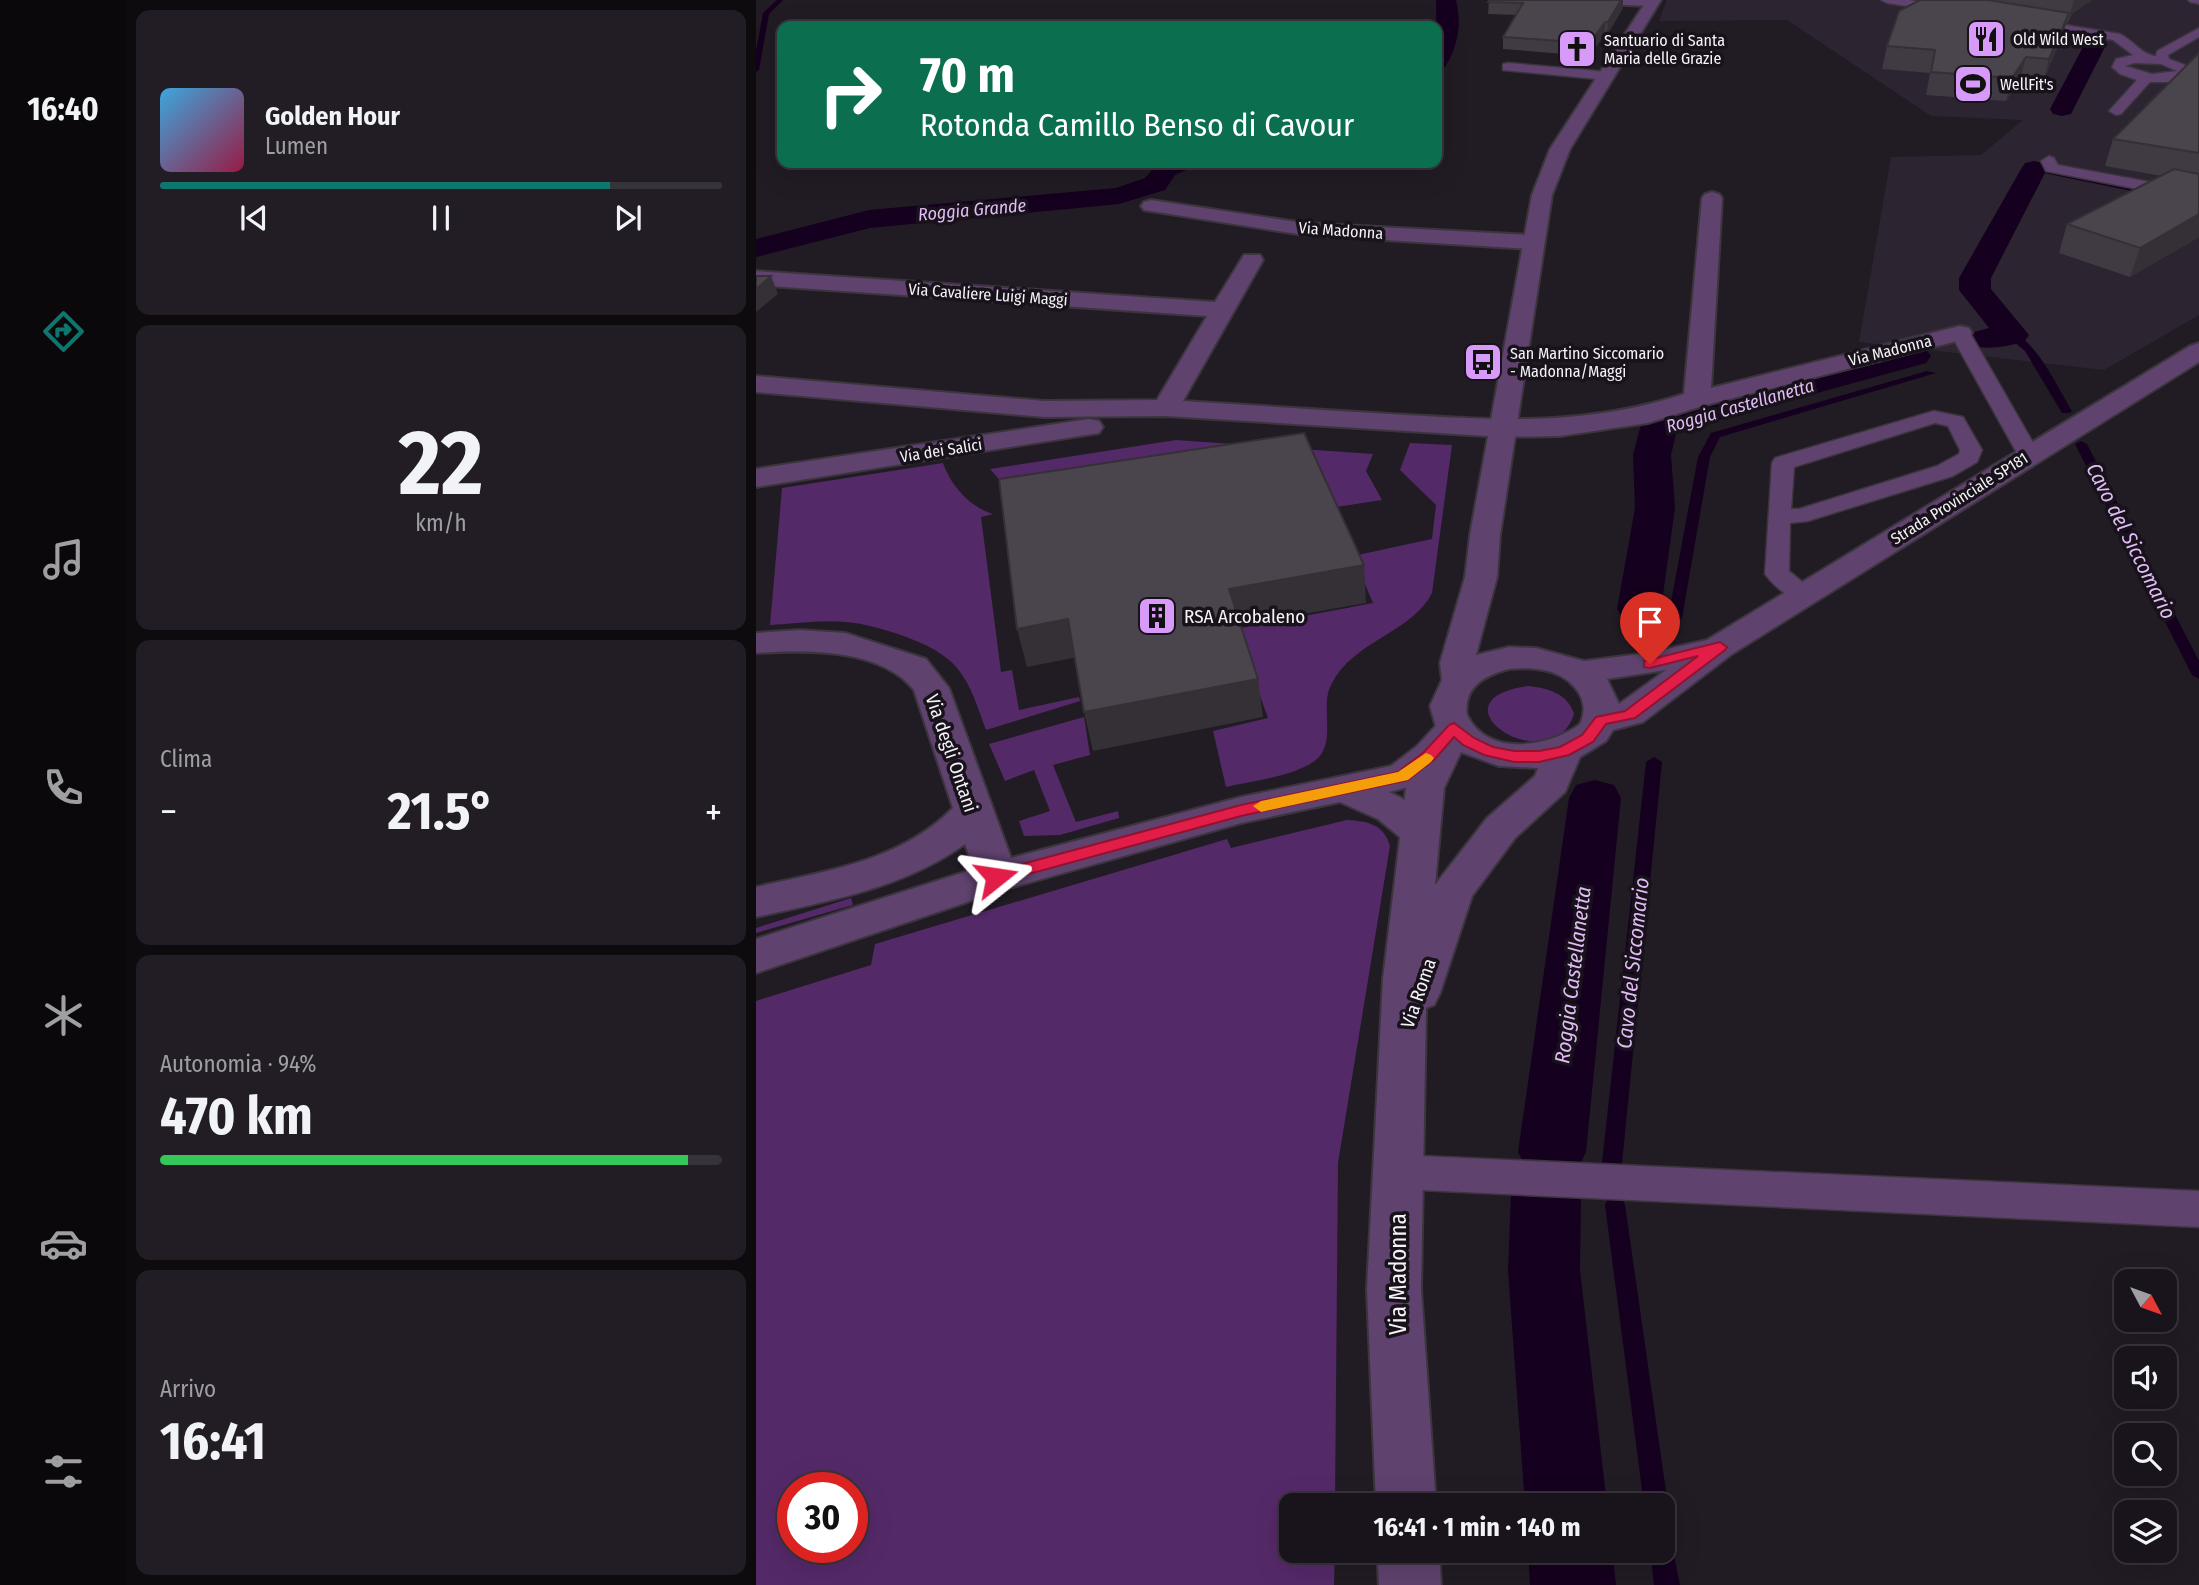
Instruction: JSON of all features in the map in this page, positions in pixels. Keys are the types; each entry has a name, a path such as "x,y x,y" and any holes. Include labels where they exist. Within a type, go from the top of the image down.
{"street":[{"path":"1598,0 1654,1"},
{"path":"1459,680 1457,663 1481,577 1485,535 1542,195 1560,149 1654,1"},
{"path":"1697,399 1712,198"},
{"name":"Via Madonna","path":"1151,206 1304,229 1532,242"},
{"path":"1166,408 1252,260"},
{"name":"Via Cavaliere Luigi Maggi","path":"756,278 1221,310"},
{"name":"Via Madonna","path":"1503,429 1602,424 1648,415 1697,399 1960,333"},
{"name":"Strada Provinciale SP181","path":"1601,720 1630,714 1720,647 2199,351"},
{"path":"756,384 1044,409 1166,408 1503,429"},
{"name":"Via dei Salici","path":"756,478 1086,428 1108,420 1119,407"},
{"path":"1481,577 1485,612 1499,629 1540,658 1579,672 1595,686 1603,703 1601,720 1588,738 1564,751 1539,757 1514,757 1489,752 1468,742 1454,728 1447,712 1448,695 1459,680 1480,665 1509,658 1540,658"},
{"name":"Via degli Ontani","path":"756,643 800,640 845,643 914,667 931,688 953,745 996,877"},
{"name":"Strada Provinciale SP181","path":"1579,672 1650,664 1720,647"},
{"path":"756,956 996,877 1241,810 1403,776 1430,755 1454,728"},
{"name":"Via Roma","path":"1402,1042 1405,979 1425,788 1454,728"},
{"name":"Via Roma","path":"1402,1042 1452,891 1501,828 1551,783 1564,751"},
{"path":"1341,789 1382,802 1402,814 1420,832"},
{"path":"756,902 847,881 911,858 944,842 960,829 973,812"},
{"path":"847,881 911,905"},
{"name":"Via Madonna","path":"1402,1042 1394,1289 1405,1493"},
{"path":"1409,1563 1410,1585"}],"lane":[{"path":"1887,0 1963,12"},
{"path":"2014,21 2116,37 2144,59"},
{"path":"2164,61 2161,54 2199,32"},
{"path":"2185,72 2179,66 2164,61 2144,59 2120,62 2118,67 2147,77 2168,78 2185,72 2199,74"},
{"path":"1508,67 1608,76"},
{"path":"2116,111 2147,77"},
{"path":"2049,161 2052,168 2199,196"},
{"path":"1960,333 2029,455"},
{"path":"1780,515 1800,516 1945,471 1969,457 1971,450 1961,425 1946,417 1934,417 1795,457 1783,463 1780,515 1777,574 1804,594"},
{"path":"1399,1172 2199,1209"}],"shaded area":[{"path":"1667,0 2199,0 2199,315 2104,370 1859,342 1891,157 1981,155 2023,120 1931,116 1787,20 1659,21"},
{"path":"1176,440 1373,454 1366,471 1382,500 1330,508 1012,494 990,469"},
{"path":"1410,443 1452,445 1432,593 1423,607 1411,618 1367,647 1341,670 1328,693 1326,742 1318,758 1287,774 1226,787 1213,731 1268,718 1236,629 1373,603 1353,556 1432,539 1436,505 1400,470"},
{"path":"943,463 962,494 993,514 981,517 1001,672 1012,670 1019,710 1079,697 1080,701 986,730 967,682 957,668 926,646 886,630 850,622 770,625 782,488"},
{"path":"1528,686 1556,693 1567,701 1574,714 1561,734 1543,741 1522,740 1504,732 1491,720 1488,707 1499,694"},
{"path":"1084,717 1090,755 1053,765 1076,822 1118,811 1119,818 1060,835 1024,836 1019,821 1050,811 1034,770 1005,781 989,744"},
{"path":"1347,820 1361,821 1379,828 1390,846 1338,1163 1335,1493 1279,1493 1279,1563 1335,1563 1334,1585 756,1585 756,1001 871,965 875,944 1227,839 1231,848"},
{"path":"851,898 853,905 756,933 756,928"}],"building":[{"path":"1621,0 1608,22 1605,22 1590,43 1503,37 1523,3 1488,2"},
{"path":"1920,0 1988,0 2069,13 2049,59 2026,57 2012,78 1931,72 1935,50 1887,46 1899,11"},
{"path":"2199,53 2199,153 2113,139"},
{"path":"2174,169 2199,174 2199,214 2140,248 2067,224"},
{"path":"756,276 771,276 756,289"},
{"name":"RSA Arcobaleno","path":"1304,433 1364,565 1229,589 1258,679 1084,712 1068,619 1017,629 999,479"}],"waterway":[{"name":"Cavo del Siccomario","path":"756,70 766,13 780,0"},
{"name":"Roggia Grande","path":"1442,50 1448,32 1446,0"},
{"name":"Roggia Castellanetta","path":"2062,109 2094,47 2091,36"},
{"name":"Roggia Grande","path":"756,248 869,219 1119,196 1155,184 1168,168"},
{"name":"Cavo del Siccomario","path":"2034,169 2156,193"},
{"name":"Roggia Castellanetta","path":"1986,339 2012,335 1975,290 1975,278 2034,169"},
{"name":"Cavo del Siccomario","path":"2012,335 2029,349 2066,411"},
{"name":"Roggia Castellanetta","path":"1639,609 1655,508 1652,455 1659,428 1673,421 1914,356"},
{"name":"Cavo del Siccomario","path":"1675,618 1704,457 1715,435 1931,373"},
{"name":"Cavo del Siccomario","path":"2081,444 2199,675"},
{"name":"Cavo del Siccomario","path":"1612,1163 1654,762"},
{"name":"Roggia Castellanetta","path":"1552,1152 1595,798"},
{"name":"Roggia Castellanetta","path":"1546,1194 1544,1270 1565,1493"},
{"name":"Cavo del Siccomario","path":"1615,1205 1654,1493"},
{"name":"Roggia Castellanetta","path":"1571,1563 1573,1585"},
{"name":"Cavo del Siccomario","path":"1664,1563 1667,1585"}],"slow traffic":[{"path":"1261,806 1403,776 1426,758"}],"place":[{"name":"Old Wild West","path":"1986,39"},
{"name":"Santuario di Santa Maria delle Grazie","path":"1577,49"},
{"name":"WellFit's","path":"1973,84"},
{"name":"San Martino Siccomario - Madonna/Maggi","path":"1483,362"},
{"name":"RSA Arcobaleno","path":"1157,616"}],"route":[{"path":"996,877 1241,810 1403,776 1430,755 1454,728 1468,742 1489,752 1514,757 1539,757 1564,751 1588,738 1601,720 1630,714 1720,647 1650,664"}]}
